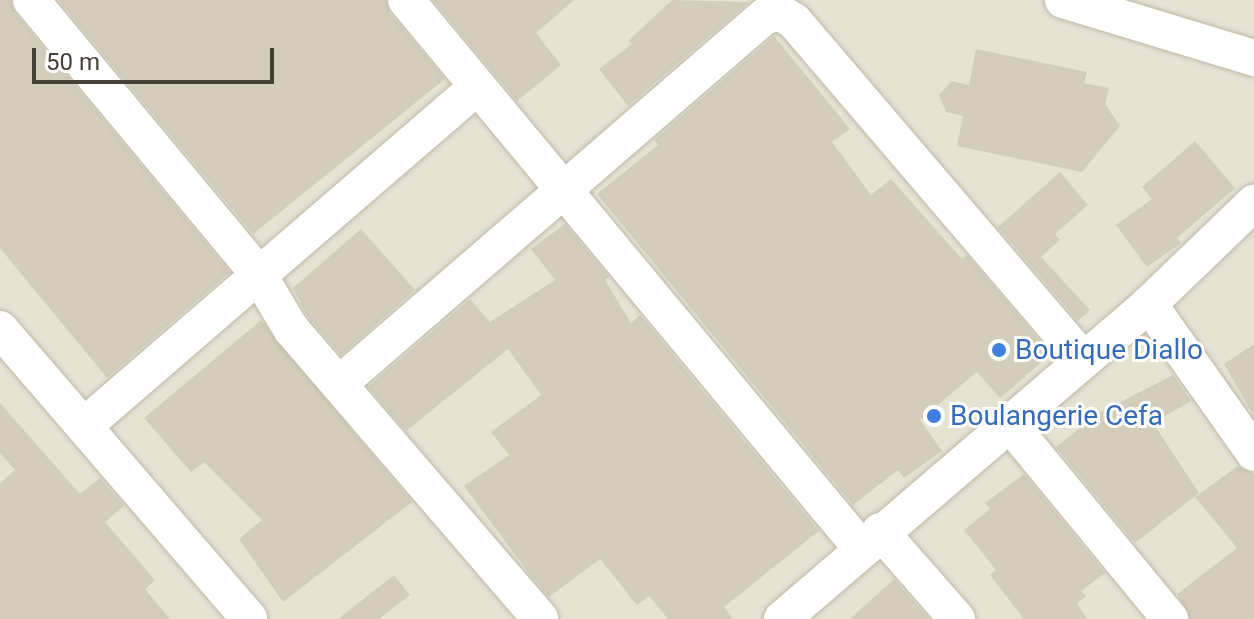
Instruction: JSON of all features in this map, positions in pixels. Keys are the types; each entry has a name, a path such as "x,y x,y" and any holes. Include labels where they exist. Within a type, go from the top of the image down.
{"street":[{"path":"31,0 257,272 291,329 540,619"},
{"path":"406,0 563,188 870,539 957,619"},
{"path":"1072,3 1254,58"},
{"path":"339,384 765,16 784,7 1084,360"},
{"path":"84,426 257,272 478,86"},
{"path":"782,619 870,539 1149,304 1254,203"},
{"path":"1149,304 1254,453"},
{"path":"5,345 84,426 249,619"},
{"path":"1009,423 1170,619"}],"shaded area":[{"path":"0,0 1254,0 1254,619 0,619"}],"building":[{"path":"0,0 11,0 15,13 230,272 107,378 0,248"},
{"path":"58,0 386,0 390,13 445,79 253,234"},
{"path":"433,0 574,0 536,33 561,65 517,101"},
{"path":"672,0 749,2 628,106 599,69 632,44 629,40"},
{"path":"774,36 850,129 832,142 871,195 891,179 962,259 967,255 1051,354 1000,398 977,372 920,420 942,451 904,478 898,470 853,505 597,194 658,145 654,140"},
{"path":"976,49 1087,72 1084,83 1109,88 1105,104 1120,126 1082,172 957,146 963,116 946,112 939,95 952,81 969,85"},
{"path":"1195,141 1235,188 1177,238 1181,243 1147,267 1116,225 1152,199 1142,187"},
{"path":"1060,172 1088,205 1055,234 1060,240 1041,257 1090,310 1078,321 998,227"},
{"path":"565,224 609,277 605,280 631,323 640,315 819,531 724,607 733,619 668,619 649,596 637,605 600,559 549,597 531,576 464,486 509,455 491,432 541,395 508,349 406,431 368,387 470,299 490,322 555,280 531,249"},
{"path":"361,229 415,290 341,355 308,317 293,288"},
{"path":"261,320 412,502 283,602 239,539 262,520 204,462 191,472 144,418"},
{"path":"1254,344 1254,416 1224,364"},
{"path":"1173,375 1191,401 1153,423 1199,493 1135,543 1056,447 1099,413"},
{"path":"0,403 80,494 100,478 124,506 105,522 155,580 145,589 170,619 0,619 0,483 15,470 0,453"},
{"path":"1238,466 1254,474 1254,619 1190,619 1177,594 1237,548 1195,497"},
{"path":"1024,474 1105,573 1081,591 1086,596 1077,603 1087,619 1024,619 990,575 996,570 964,530 990,509 985,503"},
{"path":"394,575 410,595 379,619 338,619"},
{"path":"894,579 929,619 850,619"}],"place":[{"name":"Boutique Diallo","path":"999,350"},
{"name":"Boulangerie Cefa","path":"934,416"}]}
